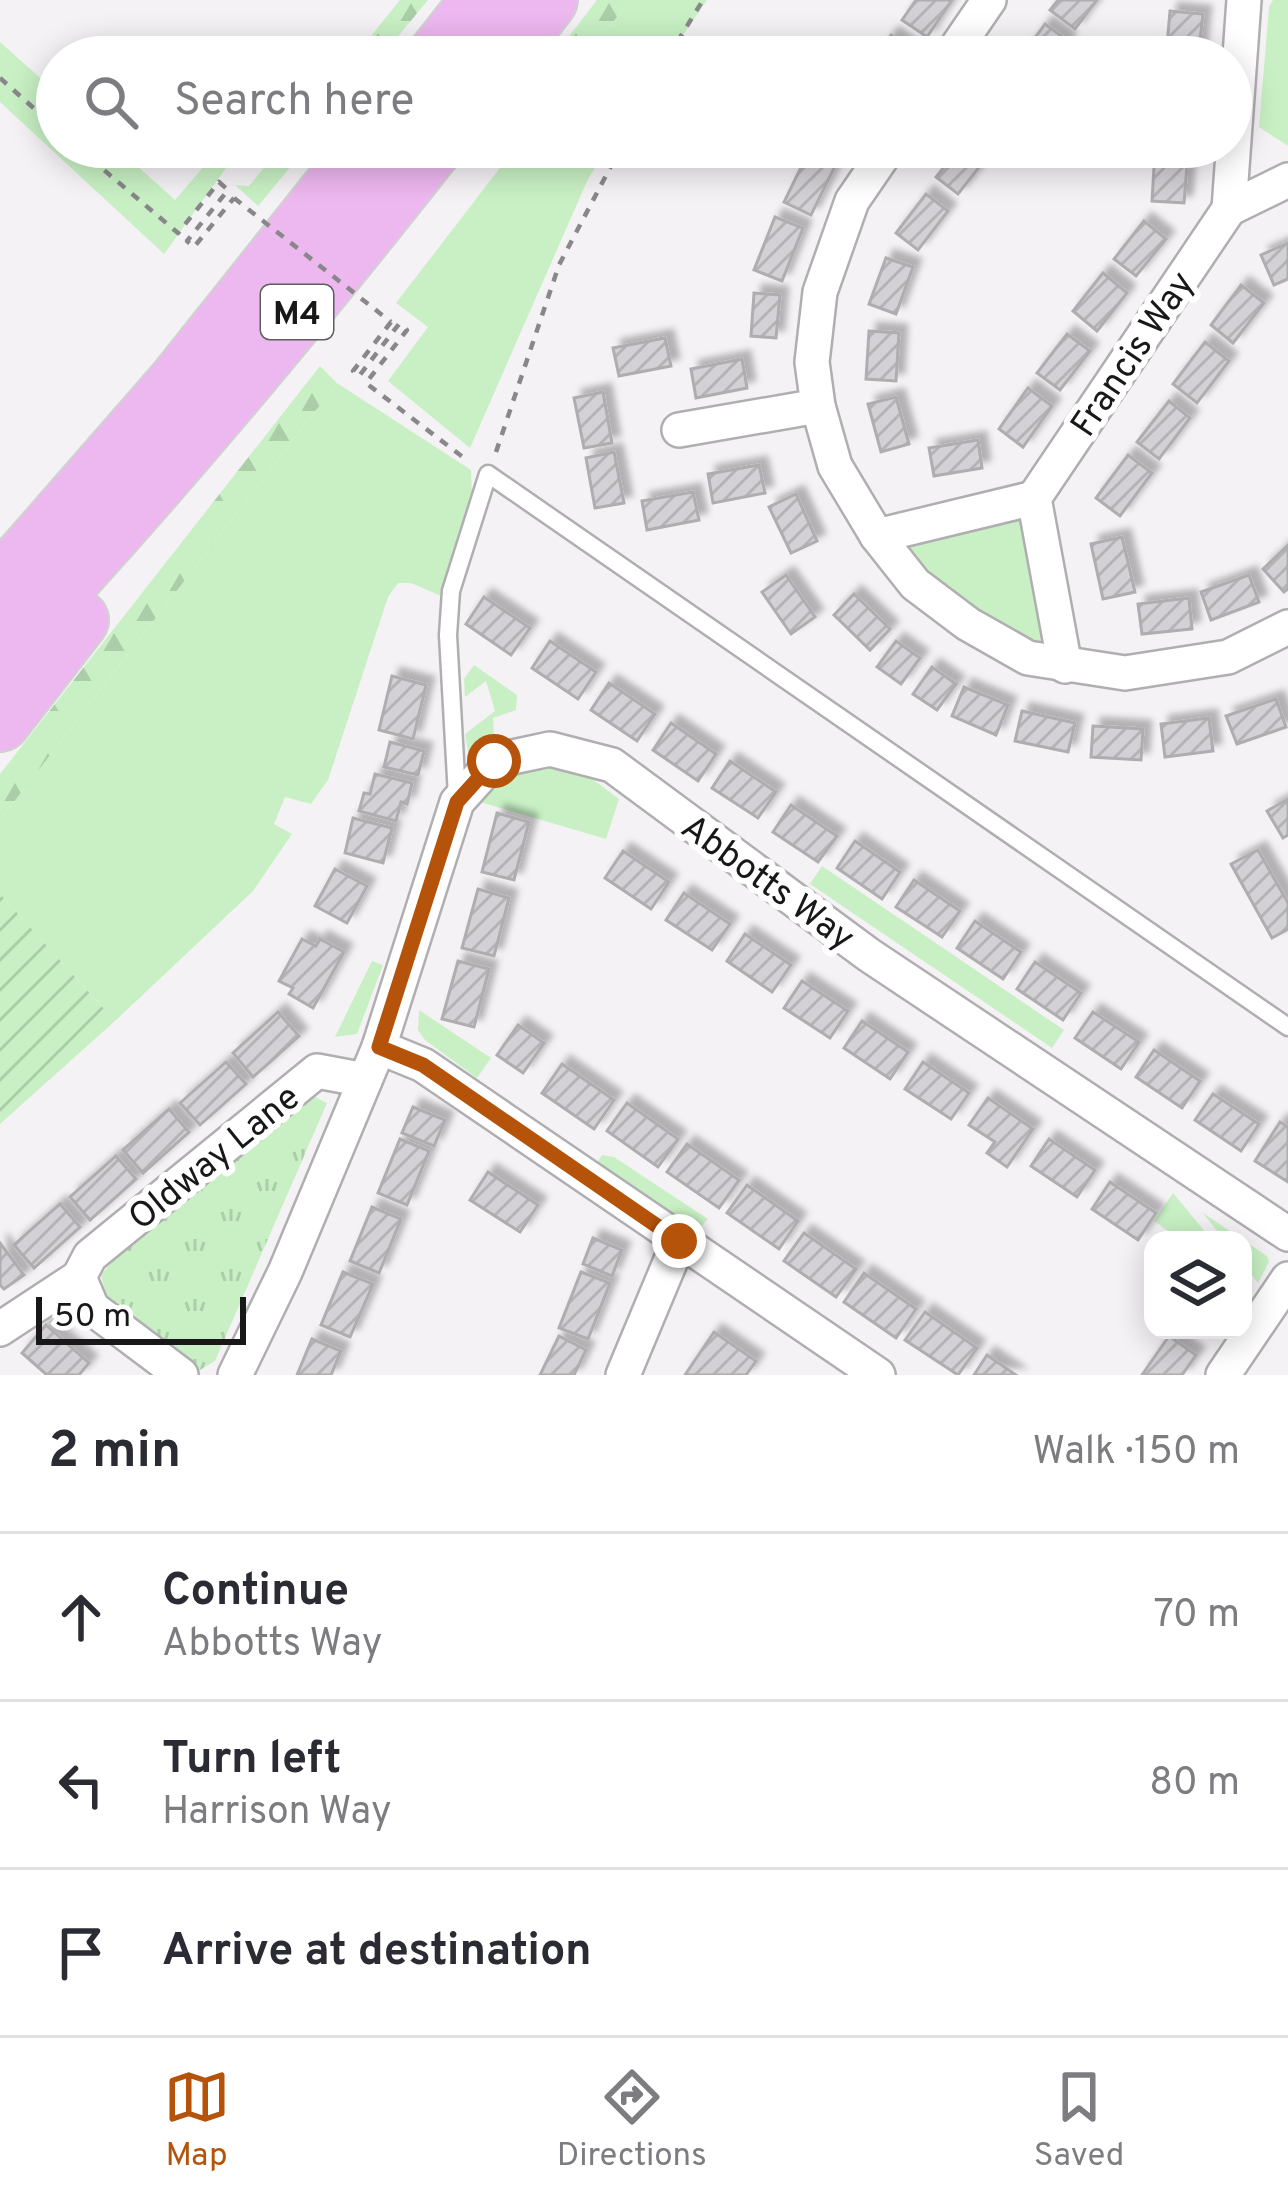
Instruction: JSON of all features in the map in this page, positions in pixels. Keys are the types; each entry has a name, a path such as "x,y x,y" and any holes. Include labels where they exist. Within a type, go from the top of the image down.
{"highway":[{"path":"454,36 482,0"},
{"path":"520,36 548,0"},
{"name":"M4","path":"0,587 178,382 349,168"},
{"name":"M4","path":"0,654 109,538 415,168"},
{"name":"M4","path":"0,537 178,382"},
{"name":"M4","path":"0,721 97,595 182,452"}],"street":[{"path":"964,36 989,0"},
{"path":"1241,36 1244,0"},
{"path":"875,168 852,201 820,292 812,362 818,406 835,466 877,536 915,584 968,624 1028,658 1125,674 1228,657 1288,627"},
{"path":"1228,209 1231,168"},
{"path":"1228,209 1288,180"},
{"name":"Francis Way","path":"1034,498 1228,209"},
{"path":"680,430 818,406"},
{"path":"877,536 1034,498 1065,666"},
{"name":"Abbotts Way","path":"379,1047 457,802 494,761 550,749 612,765 868,955 1288,1234"},
{"path":"379,1047 423,1065 878,1375"},
{"name":"Oldway Lane","path":"235,1375 285,1272 379,1047"},
{"name":"Oldway Lane","path":"0,1329 79,1277 90,1256 317,1071 365,1080"},
{"path":"623,1375 679,1241"},
{"path":"79,1277 92,1308 181,1375"},
{"path":"1223,1375 1288,1279"}],"lane":[{"path":"457,802 448,635 451,591 488,474 1288,1027"}],"path":[{"path":"681,36 703,0"},
{"path":"0,78 36,110"},
{"path":"102,168 178,233 219,182 228,190 187,242 194,247 234,198 391,322 352,371 359,376 399,324 407,330 366,382 465,458"},
{"path":"488,474 559,266 610,168"}],"green space":[{"path":"400,0 428,0 398,36 371,36"},
{"path":"597,0 630,0 602,36 569,36"},
{"path":"630,0 707,0 682,36 602,36"},
{"path":"1273,0 1288,0 1288,146 1259,127"},
{"path":"0,42 36,74 36,135 0,102"},
{"path":"71,168 139,168 175,200 203,168 226,168 164,254"},
{"path":"264,168 290,168 258,206 235,185 249,186"},
{"path":"500,168 595,168 470,448 388,381 428,327 396,303"},
{"path":"320,366 337,383 0,820 0,774"},
{"path":"337,383 471,470 473,521 446,598 411,583 398,583 388,597 328,780 311,804 285,797 274,824 292,834 253,891 115,1021 0,894 0,820"},
{"path":"1022,520 1054,639 1044,650 940,594 903,546"},
{"path":"474,665 517,695 516,710 493,718 494,737 468,752 465,734 495,711 486,681 465,697 464,679"},
{"path":"547,765 591,778 619,799 606,839 480,802 476,795 505,775"},
{"path":"822,866 1064,1030 1052,1048 810,884"},
{"path":"0,894 115,1021 0,1124"},
{"path":"372,961 383,965 357,1034 335,1037"},
{"path":"419,1010 491,1058 477,1078 425,1040 418,1030"},
{"path":"309,1094 327,1103 215,1361 200,1370 106,1295 101,1275 118,1254"},
{"path":"602,1155 614,1157 708,1219 692,1236 593,1170"},
{"path":"1173,1193 1205,1231 1168,1231 1154,1221"},
{"path":"1203,1213 1230,1231 1217,1231"},
{"path":"1252,1246 1269,1262 1258,1283 1252,1275"}],"building":[{"path":"916,0 952,0 928,36 902,20"},
{"path":"1058,0 1097,0 1075,29 1050,10"},
{"path":"1170,11 1203,14 1200,36 1168,36"},
{"path":"1045,24 1061,36 1036,36"},
{"path":"801,168 834,168 811,215 784,202"},
{"path":"943,168 979,168 958,194 936,177"},
{"path":"1154,168 1187,168 1184,203 1152,201"},
{"path":"926,194 948,211 918,250 896,233"},
{"path":"775,217 803,228 782,281 754,270"},
{"path":"1144,221 1166,239 1136,276 1114,259"},
{"path":"1288,243 1288,279 1274,285 1261,255"},
{"path":"886,258 913,267 896,314 869,304"},
{"path":"1103,273 1127,293 1097,331 1073,311"},
{"path":"1241,285 1264,303 1233,343 1211,325"},
{"path":"754,293 780,295 776,338 751,336"},
{"path":"869,331 899,333 896,381 866,379"},
{"path":"1067,334 1090,351 1060,390 1037,373"},
{"path":"665,338 671,366 619,376 613,348"},
{"path":"1205,342 1229,361 1197,403 1173,384"},
{"path":"742,359 747,388 696,398 691,369"},
{"path":"1028,388 1052,406 1023,447 999,429"},
{"path":"603,392 612,443 584,448 574,398"},
{"path":"896,397 909,444 881,452 868,404"},
{"path":"1169,401 1190,418 1159,459 1137,442"},
{"path":"978,440 982,468 934,476 929,448"},
{"path":"614,452 624,503 595,508 586,458"},
{"path":"1128,455 1152,473 1120,516 1096,498"},
{"path":"759,465 765,493 713,503 708,474"},
{"path":"693,492 699,520 647,530 642,501"},
{"path":"796,494 817,541 791,553 769,507"},
{"path":"1122,537 1135,592 1103,599 1091,544"},
{"path":"1288,545 1288,589 1284,592 1263,569"},
{"path":"786,575 815,617 791,634 762,592"},
{"path":"1249,575 1259,602 1211,620 1201,592"},
{"path":"854,594 890,629 870,650 834,615"},
{"path":"484,597 530,628 511,655 466,624"},
{"path":"1189,598 1192,629 1142,634 1138,604"},
{"path":"550,641 596,672 578,699 532,668"},
{"path":"896,641 920,658 901,684 877,667"},
{"path":"932,667 956,684 937,710 913,694"},
{"path":"392,676 426,685 413,739 379,730"},
{"path":"609,683 655,714 637,741 591,710"},
{"path":"964,687 1008,705 996,735 952,716"},
{"path":"1276,699 1286,727 1237,744 1226,716"},
{"path":"1022,711 1075,723 1068,752 1015,741"},
{"path":"1209,718 1213,751 1165,757 1161,724"},
{"path":"671,723 716,754 698,781 653,750"},
{"path":"1093,726 1143,729 1141,760 1091,757"},
{"path":"390,742 424,751 418,775 384,767"},
{"path":"730,761 776,792 758,818 712,788"},
{"path":"375,774 412,783 396,821 359,811"},
{"path":"1288,799 1288,835 1283,838 1267,811"},
{"path":"791,805 837,836 818,862 773,832"},
{"path":"497,813 529,822 514,880 482,872"},
{"path":"353,818 392,828 383,863 345,853"},
{"path":"855,841 900,872 882,899 837,868"},
{"path":"1258,850 1288,903 1288,929 1272,938 1231,864"},
{"path":"623,851 669,882 651,909 605,878"},
{"path":"335,869 367,886 347,923 315,906"},
{"path":"914,880 960,911 942,937 896,907"},
{"path":"478,889 509,898 494,956 462,948"},
{"path":"684,893 730,924 712,950 666,920"},
{"path":"975,921 1021,952 1003,979 957,948"},
{"path":"745,934 791,965 772,992 727,961"},
{"path":"302,939 316,946 320,939 344,952 313,1008 289,994 293,988 279,981"},
{"path":"458,961 489,969 474,1027 442,1019"},
{"path":"1035,962 1081,993 1063,1020 1017,989"},
{"path":"802,981 848,1011 830,1038 784,1008"},
{"path":"278,1012 299,1036 253,1077 233,1053"},
{"path":"1093,1012 1139,1042 1121,1069 1075,1038"},
{"path":"862,1021 908,1052 890,1079 844,1048"},
{"path":"518,1025 544,1043 523,1073 497,1055"},
{"path":"1154,1050 1200,1081 1182,1108 1136,1077"},
{"path":"226,1062 246,1084 200,1125 180,1103"},
{"path":"923,1062 969,1093 951,1119 905,1089"},
{"path":"562,1064 614,1100 594,1129 542,1093"},
{"path":"1213,1094 1259,1124 1241,1151 1195,1120"},
{"path":"988,1098 1033,1129 1007,1167 987,1153 995,1142 969,1125"},
{"path":"627,1103 678,1139 658,1167 607,1131"},
{"path":"413,1107 445,1120 434,1146 402,1133"},
{"path":"169,1109 189,1132 143,1173 123,1150"},
{"path":"1280,1122 1288,1127 1288,1182 1255,1161"},
{"path":"400,1139 429,1151 407,1205 378,1193"},
{"path":"1049,1139 1095,1170 1077,1197 1031,1166"},
{"path":"687,1144 739,1180 719,1208 667,1172"},
{"path":"116,1156 136,1179 90,1220 70,1197"},
{"path":"488,1172 538,1205 520,1232 470,1200"},
{"path":"1110,1182 1156,1213 1138,1240 1092,1209"},
{"path":"747,1185 798,1221 779,1249 727,1213"},
{"path":"60,1204 80,1227 34,1268 14,1245"},
{"path":"372,1207 401,1219 379,1273 350,1261"},
{"path":"804,1233 856,1269 836,1297 784,1261"},
{"path":"593,1238 622,1250 612,1276 583,1264"},
{"path":"0,1243 24,1275 4,1289 0,1285"},
{"path":"343,1272 373,1284 350,1337 321,1325"},
{"path":"581,1272 610,1283 588,1339 559,1328"},
{"path":"864,1273 916,1309 896,1338 844,1302"},
{"path":"925,1312 977,1348 958,1375 905,1340"},
{"path":"46,1325 89,1363 79,1375 47,1375 22,1353"},
{"path":"714,1332 756,1361 746,1375 685,1375"},
{"path":"559,1336 586,1350 574,1375 540,1375"},
{"path":"312,1339 341,1351 331,1375 297,1375"},
{"path":"1167,1339 1196,1355 1182,1375 1142,1375"},
{"path":"987,1355 1016,1375 974,1375"}],"route":[{"path":"494,761 457,802 379,1047 423,1065 679,1241"}]}
